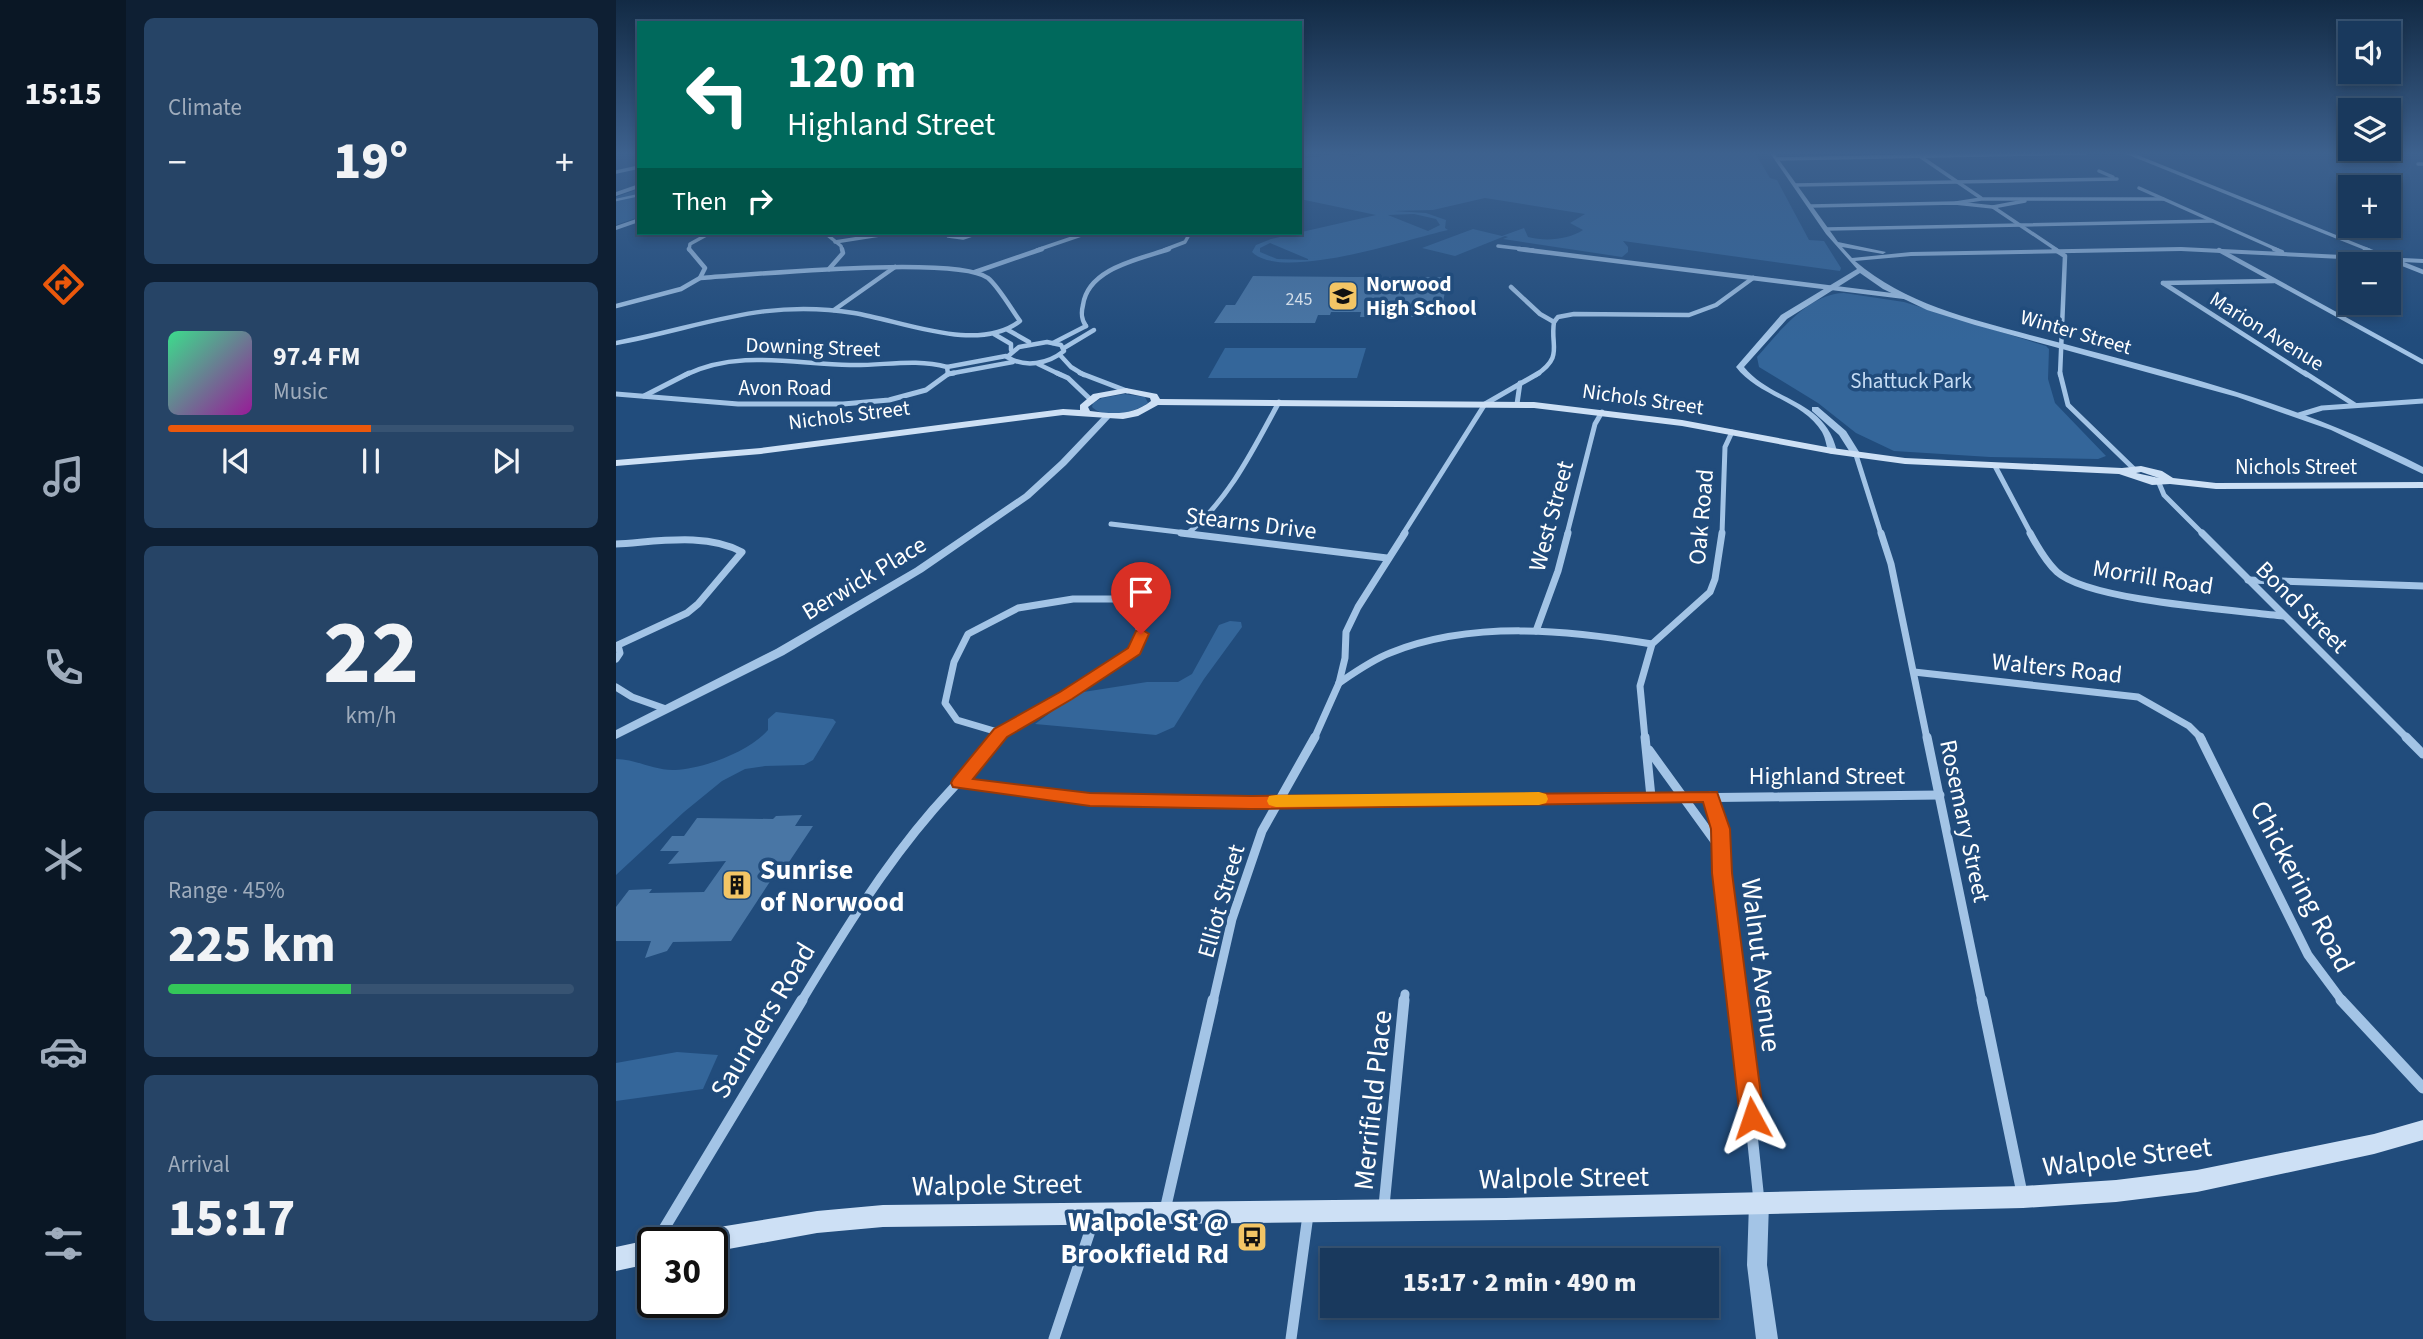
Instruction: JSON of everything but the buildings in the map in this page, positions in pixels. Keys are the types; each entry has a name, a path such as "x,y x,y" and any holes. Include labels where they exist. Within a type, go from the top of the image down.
{"main road":[{"path":"1128,391 1149,394 1156,402 1142,412 1107,417 1087,404 1110,393 1128,391"},
{"name":"Nichols Street","path":"1156,402 1517,404 1602,412 1856,455 1928,463 2128,470 2143,480 2216,486 2423,485"},
{"name":"Nichols Street","path":"616,464 1063,412 1087,404"},
{"name":"Nichols Street","path":"616,458 813,442"},
{"name":"Walpole Street","path":"728,1237 817,1222 883,1216 1096,1211 1383,1210 2023,1197 2116,1191 2197,1181 2374,1144 2423,1130"},
{"path":"617,1261 637,1254"}],"street":[{"name":"Winter Street","path":"1818,215 1837,244 1860,270 1906,297 1951,314 2298,415 2362,440 2423,471"},
{"path":"2006,215 2060,251 2065,258 2060,381 2068,404 2128,470"},
{"path":"2201,215 2282,252"},
{"path":"2285,215 2377,252"},
{"path":"1827,229 2212,220"},
{"path":"616,228 637,221"},
{"path":"700,278 705,268 690,250 690,244 706,235"},
{"path":"827,235 841,246 844,253 828,270"},
{"path":"835,242 880,235"},
{"path":"952,235 963,238 972,235"},
{"path":"974,272 1081,235"},
{"path":"1031,363 1060,355 1064,348 1094,330 1082,320 1083,301 1094,283 1112,271 1185,242 1189,235"},
{"path":"1837,244 1911,254"},
{"path":"1498,246 1906,297"},
{"path":"1850,260 1911,254 2060,251 2218,250 2338,255"},
{"path":"2218,250 2423,362"},
{"path":"2401,259 2423,261"},
{"path":"2401,262 2423,272"},
{"path":"616,306 681,289 700,278 895,267 974,272 988,278 1018,317 1019,323 994,334 946,333 865,314 769,310 743,313 616,343"},
{"path":"833,311 895,267"},
{"path":"1832,451 1831,439 1821,424 1753,372 1745,359 1778,321 1860,270"},
{"path":"1511,287 1540,314 1554,322 1589,314 1689,315 1716,305 1753,278"},
{"name":"Marion Avenue","path":"2274,281 2163,283 2355,405"},
{"path":"1485,404 1500,391 1544,369 1556,349 1552,327 1554,322"},
{"path":"1008,330 1020,339 1034,343 1053,343 1086,326"},
{"path":"994,334 1011,344 1011,350"},
{"path":"1014,362 1006,356 1011,350 1034,343"},
{"path":"1053,343 1064,348"},
{"path":"1060,355 1061,360 1079,372 1128,391"},
{"name":"Downing Street","path":"947,370 1006,356"},
{"name":"Downing Street","path":"643,397 697,369 736,360 773,359 854,365 925,363 947,370 1014,362 1031,363"},
{"path":"1031,363 1062,373 1080,387 1087,404"},
{"name":"Avon Road","path":"616,394 692,402 835,404 912,393 936,384 947,370"},
{"path":"1517,404 1520,383"},
{"path":"1774,388 1831,422 1848,439 1856,455"},
{"path":"2298,415 2322,408 2423,401"},
{"path":"1186,535 1201,526 1253,449 1279,402"},
{"name":"Elliot Street","path":"1165,1211 1232,919 1262,831 1322,725 1339,684 1345,658 1346,632 1358,607 1485,404"},
{"name":"West Street","path":"1536,631 1558,571 1595,424 1602,412"},
{"name":"Berwick Place","path":"616,735 835,622 987,525 1045,481 1107,417"},
{"name":"Oak Road","path":"1651,797 1640,686 1652,645 1665,630 1710,592 1715,579 1722,541 1726,447 1732,432"},
{"name":"Rosemary Street","path":"1856,455 1891,564 2023,1197"},
{"name":"Morrill Road","path":"1995,466 2027,526 2059,574 2073,582 2091,590 2132,597 2283,616"},
{"name":"Bond Street","path":"2164,482 2164,495 2423,754"},
{"name":"Stearns Drive","path":"1111,524 1387,558"},
{"path":"616,544 708,542 737,547 741,552 698,604 687,613 617,645 620,653 616,659"},
{"path":"2247,580 2423,586"},
{"name":"Saunders Road","path":"666,1227 853,916 933,810 960,783 1000,733 1066,696 1135,651 1141,634 1134,614 1114,599 1073,599 1018,608 968,634 954,662 945,703 957,720 1000,733"},
{"path":"1339,684 1372,661 1395,651 1456,637 1536,631 1620,638 1652,645"},
{"name":"Walters Road","path":"1914,672 2121,694 2155,705 2189,726"},
{"path":"616,687 632,697 666,709"},
{"name":"Chickering Road","path":"2189,726 2201,738 2308,955 2338,997 2423,1088"},
{"name":"Oak Road","path":"1647,746 1657,764 1684,796"},
{"name":"Highland Street","path":"960,783 1090,800 1251,803 1940,795"},
{"name":"Walnut Avenue","path":"1684,796 1720,849"},
{"name":"Walnut Avenue","path":"1710,796 1720,829 1720,849 1750,1093 1759,1203 1757,1265 1766,1339"},
{"name":"Merrifield Place","path":"1383,1210 1405,994"},
{"path":"1055,1339 1096,1211"},
{"path":"1290,1339 1308,1211"}],"green space":[{"path":"616,215 637,215 637,218 616,225"},
{"path":"1374,215 1389,215 1428,231 1440,225 1436,219 1421,215 1433,215 1446,220 1445,228 1448,230 1317,261 1267,260 1252,252 1256,245 1288,235 1302,235 1302,232","holes":["1270,243 1308,259 1277,259 1260,252 1260,248"]},
{"path":"1583,215 1796,215 1809,240 1824,241 1841,268 1840,271 1623,241 1628,252 1622,257 1503,239 1508,237 1505,236 1455,256 1422,248 1473,229 1502,236 1524,228 1528,237 1535,239 1557,239 1583,230 1570,223"},
{"name":"Shattuck Park","path":"1844,293 1904,302 2046,346 2049,349 2048,379 2055,403 2106,456 2098,459 1990,457 1894,451 1856,433 1818,403 1759,367 1757,357 1795,316 1818,300"},
{"path":"1225,348 1366,348 1357,378 1208,378"},
{"path":"1124,394 1145,397 1148,403 1120,414 1104,413 1092,407 1093,403 1102,398"},
{"path":"1230,621 1241,622 1242,627 1204,679 1174,727 1156,735 1035,724 1077,693 1147,682 1178,682 1192,674 1219,625"},
{"path":"776,712 833,719 836,722 813,760 804,765 745,769 722,781 616,875 616,759 668,770 699,766 738,752 760,738 768,730 768,719"},
{"path":"677,1052 718,1055 703,1089 616,1101 616,1063"}],"slow traffic":[{"path":"1276,801 1539,799"}],"place":[{"name":"Norwood High School","path":"1343,296"},
{"name":"Sunrise of Norwood","path":"737,885"},
{"name":"Walpole St @ Brookfield Rd","path":"1252,1237"}],"route":[{"path":"1141,634 1135,651 1066,696 1000,733 960,783 1090,800 1251,803 1710,796 1720,829 1722,873 1752,1118"}]}
